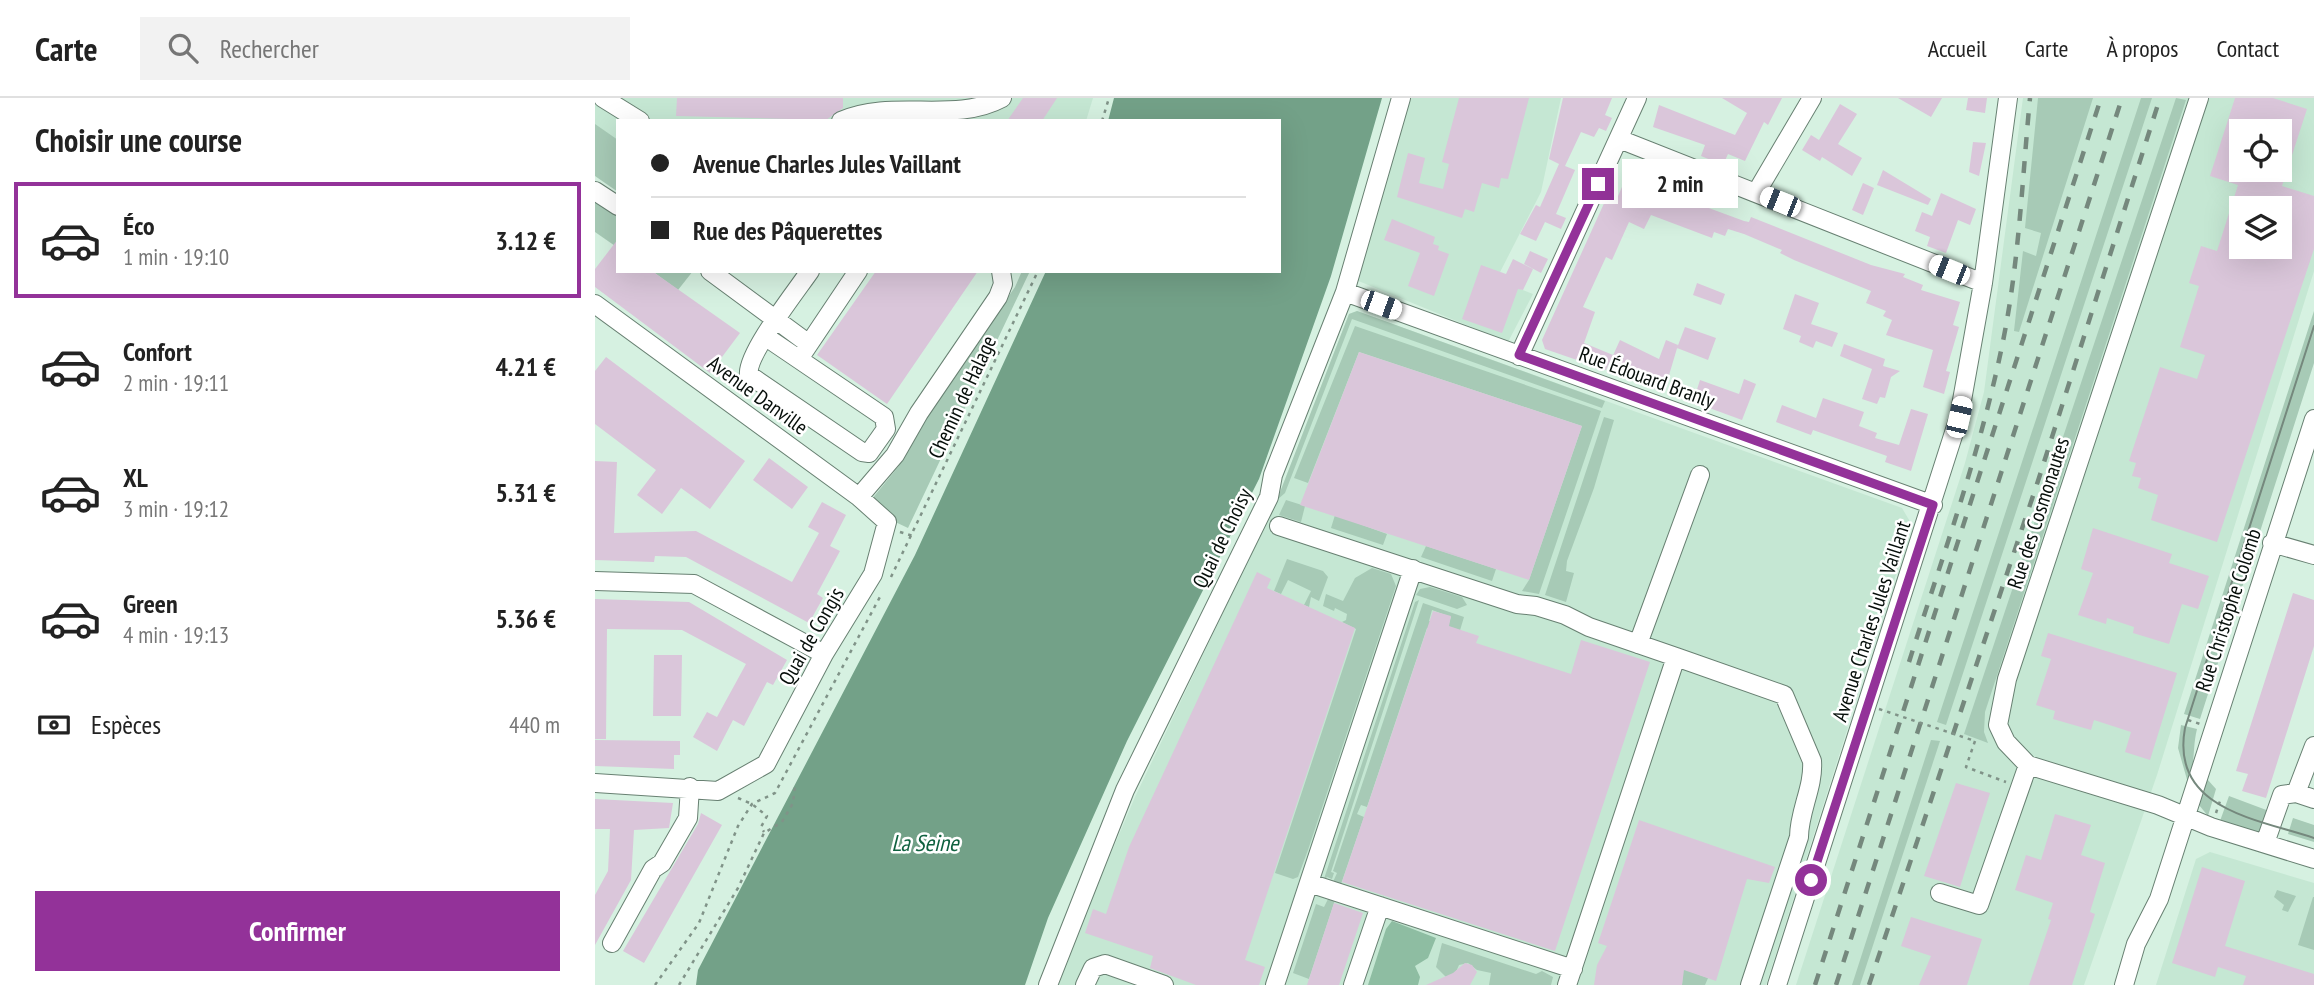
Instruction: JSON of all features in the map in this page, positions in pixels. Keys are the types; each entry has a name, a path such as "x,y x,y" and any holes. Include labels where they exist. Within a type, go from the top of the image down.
{"street":[{"path":"603,98 637,119"},
{"path":"847,119 876,110 983,108 1002,98"},
{"name":"Quai de Choisy","path":"1048,985 1125,790 1269,498 1273,475 1345,292 1401,98"},
{"path":"1519,355 1637,98"},
{"path":"1756,193 1812,98"},
{"name":"Avenue Charles Jules Vaillant","path":"1777,985 1933,505 1969,376 2008,98"},
{"name":"Rue des Cosmonautes","path":"2028,765 2006,742 1998,725 2007,680 2197,104"},
{"path":"1619,139 1983,283"},
{"path":"595,191 616,205"},
{"path":"713,273 777,321 804,352 884,417 886,429 869,453 862,452 751,377 748,368 766,337 777,321 809,273"},
{"path":"804,352 857,273"},
{"path":"859,497 895,455 919,413 998,297 1003,284 1001,273"},
{"name":"Rue Édouard Branly","path":"1345,292 1933,505"},
{"name":"Avenue Danville","path":"595,304 859,497 885,518 888,529"},
{"path":"766,337 804,352"},
{"name":"Rue Christophe Colomb","path":"2124,985 2136,944 2159,899 2314,419"},
{"path":"1638,644 1700,475"},
{"path":"1279,526 1517,604 1536,606 1565,615 1638,644 1784,695 1812,761 1813,771 1800,820 1799,837 1750,985"},
{"name":"Quai de Congis","path":"690,787 718,791 766,764 824,654 873,574 888,529"},
{"path":"2272,543 2314,555"},
{"path":"1275,985 1413,569"},
{"path":"595,581 694,584 824,654"},
{"path":"1308,883 1380,906 1570,977 1676,657"},
{"path":"2296,793 2314,746"},
{"path":"1940,894 1979,905 2028,765 2314,859"},
{"path":"595,783 690,787 688,818 662,863 653,869 612,943"},
{"path":"2265,843 2282,795 2296,793 2314,799"},
{"path":"1353,985 1380,906"},
{"path":"1085,985 1093,968 1104,964 1164,985"}],"path":[{"path":"1103,119 1109,98"},
{"name":"Chemin de Halage","path":"752,804 775,793 913,536 1037,273"},
{"path":"1879,709 1975,741 1966,767 1987,777 2020,786"},
{"path":"679,985 738,888 764,833 782,822 793,803 795,786"},
{"path":"2213,819 2221,797"},
{"path":"655,985 699,923 738,826 752,804 767,816 761,827 764,833"}],"shaded area":[{"path":"595,98 1093,98 1087,119 616,119 616,140 595,125"},
{"path":"1408,98 1561,98 1541,192 1496,280 1533,294 1508,342 1356,280"},
{"path":"2023,98 2314,98 2314,271 2157,775 2084,985 1796,985 1965,463 1984,392"},
{"path":"2038,98 2093,98 2019,332 2014,331 2023,251 2036,256 2041,233 2025,228"},
{"path":"2141,98 2152,98 1946,725 1937,722"},
{"path":"2176,98 2186,100 1985,712 1984,732 1988,743 1964,734"},
{"path":"595,124 616,139 616,191 595,176"},
{"path":"595,200 616,215 616,247 595,232"},
{"path":"655,273 691,273 678,290"},
{"path":"1021,273 1029,273 908,528 891,520 871,500 898,467 921,423 1015,287"},
{"path":"1357,311 1902,508 1912,525 1854,705 1851,704 1845,726 1848,727 1766,985 1055,985 1135,797 1277,500 1349,314"},
{"path":"1357,311 1605,401 1602,408 1352,319 1285,493 1277,500 1349,314"},
{"path":"2314,311 2314,363 2200,719 2184,714"},
{"path":"1355,326 1601,411 1539,594 1522,591 1529,580 1582,426 1359,352 1308,483 1294,478"},
{"path":"1604,417 1614,420 1594,488 1567,561 1566,571 1574,573 1566,602 1545,595"},
{"path":"1286,500 1305,506 1301,522 1279,515"},
{"path":"1335,515 1387,534 1383,545 1331,528"},
{"path":"1426,546 1496,569 1492,581 1421,557"},
{"path":"1287,559 1323,571 1328,577 1319,601 1311,597 1309,607 1304,605 1311,591 1288,580 1281,594 1274,591"},
{"path":"1372,568 1391,574 1396,586 1308,850 1298,877 1293,879 1275,873 1356,629 1342,622 1346,620 1347,614 1323,606 1326,594 1343,601 1355,578"},
{"path":"1430,587 1462,597 1467,605 1457,609 1416,595 1420,589"},
{"path":"1419,600 1331,872 1334,873 1332,879 1327,877 1323,882 1415,602"},
{"path":"1423,603 1464,617 1458,637 1427,628 1367,807 1361,805 1357,814 1364,817 1340,887 1332,884 1337,873 1333,871","holes":["1432,610 1451,617 1448,626 1429,621"]},
{"path":"2181,725 2197,729 2188,783 2178,748"},
{"path":"1931,740 1940,741 1860,985 1852,985"},
{"path":"2207,779 2216,789 2208,816 2199,805"},
{"path":"2229,796 2269,811 2260,834 2220,821"},
{"path":"2293,818 2314,825 2314,842 2288,834"},
{"path":"2210,852 2314,883 2314,985 2156,985 2196,859"},
{"path":"2277,890 2296,896 2288,912 2282,910 2284,905 2274,897"},
{"path":"1329,897 1335,900 1309,979 1293,973 1316,904 1324,907"},
{"path":"2314,897 2314,950 2298,945"},
{"path":"1392,921 1436,938 1428,958 1415,966 1420,977 1418,985 1368,985 1386,929"},
{"path":"1442,943 1536,974 1542,971 1553,977 1551,985 1489,985 1491,973 1477,970 1468,963 1459,965 1455,974 1447,978 1436,967"},
{"path":"1683,969 1708,978 1705,985 1682,985"}],"water":[{"name":"La Seine","path":"1114,98 1382,98 1331,276 1259,479 1127,741 1048,918 1025,985 696,985 698,970 915,555 1045,273 1281,273 1281,119 1109,119"}],"building":[{"path":"677,98 843,98 843,108 827,119 676,116"},
{"path":"1023,98 1057,98 1043,119 1008,119"},
{"path":"1459,98 1529,98 1508,179 1501,178 1499,188 1482,183 1474,212 1465,209 1462,218 1397,197 1408,153 1425,158 1419,183 1443,189 1449,164 1442,162"},
{"path":"1563,98 1612,98 1605,115 1612,118 1606,131 1599,128 1594,137 1581,132 1565,166 1575,170 1556,214 1566,218 1561,229 1545,222 1536,241 1520,234 1536,205 1540,207 1559,164 1549,159"},
{"path":"1722,98 1782,98 1768,125 1764,122 1745,161 1728,154 1723,165 1701,156 1705,145 1653,127 1659,105 1735,135 1747,113"},
{"path":"1898,98 1942,98 1931,117"},
{"path":"1968,98 1987,98 1985,113 1966,110"},
{"path":"2235,98 2273,98 2307,109 2292,155 2292,119 2229,119 2229,182 2283,182 2282,186 2314,196 2314,249 2217,542 2151,520 2158,495 2138,488 2141,478 2132,476 2136,463 2129,461 2160,367 2197,379 2205,355 2180,347 2199,286 2189,283 2201,246 2217,251 2229,213 2229,259 2292,259 2292,196 2234,196 2238,185 2210,176"},
{"path":"1840,104 1857,114 1838,144 1862,158 1852,176 1822,157 1820,161 1802,150 1811,135 1819,140"},
{"path":"1973,142 1986,143 1979,176 1969,172"},
{"path":"1883,170 1931,199 1928,205 1877,185"},
{"path":"1628,173 1681,196 1695,197 1708,203 1706,207 1744,221 1749,222 1751,217 1871,265 1905,274 1903,277 1923,285 1921,290 1960,302 1953,325 1959,327 1946,371 1950,372 1944,394 1923,387 1933,350 1886,335 1892,320 1883,316 1886,311 1866,303 1871,291 1794,260 1780,253 1782,250 1744,234 1728,229 1725,236 1714,232 1712,238 1651,215 1644,229 1629,222 1612,260 1606,257 1583,307 1595,312 1584,343 1613,355 1606,370 1545,349 1542,340 1606,199 1615,203"},
{"path":"1863,183 1874,188 1863,215 1852,210"},
{"path":"1941,193 1976,209 1970,225 1958,220 1946,253 1927,246 1930,237 1915,231 1922,212 1932,216"},
{"path":"1392,219 1435,237 1433,244 1439,246 1438,250 1449,254 1434,296 1408,286 1420,253 1384,240"},
{"path":"616,242 616,273 655,273 740,333 710,373 595,287 595,269"},
{"path":"1530,251 1548,259 1541,273 1524,264"},
{"path":"1513,259 1533,269 1523,290 1518,289 1502,333 1462,319 1481,265 1506,274"},
{"path":"875,273 977,273 887,404 817,355"},
{"path":"1697,283 1725,294 1721,305 1693,295"},
{"path":"1795,294 1819,303 1811,324 1838,333 1832,347 1816,341 1813,348 1799,342 1801,336 1783,329"},
{"path":"1685,327 1716,338 1708,360 1677,348"},
{"path":"1620,340 1659,359 1666,340 1678,345 1664,392 1639,383 1641,376 1610,362"},
{"path":"1844,344 1885,359 1883,366 1900,371 1891,377 1885,398 1880,397 1877,404 1862,399 1872,369 1840,356"},
{"path":"1359,352 1582,426 1529,580 1300,505"},
{"path":"606,357 745,461 710,509 681,488 662,514 637,495 656,470 595,424 595,371"},
{"path":"1744,379 1756,384 1742,420 1693,402 1700,380 1739,394"},
{"path":"1823,398 1864,412 1859,426 1877,433 1875,438 1899,445 1911,409 1928,414 1911,471 1885,462 1887,456 1813,430 1811,435 1776,422 1782,405 1816,418"},
{"path":"769,458 808,487 792,509 753,480"},
{"path":"595,461 617,462 614,533 696,531 792,582 819,533 808,527 822,502 846,515 830,546 840,551 817,594 823,598 809,623 686,557 655,556 654,562 595,560"},
{"path":"2093,528 2172,554 2169,563 2209,576 2198,609 2182,604 2169,644 2133,633 2134,627 2107,618 2106,624 2078,615 2093,573 2081,569"},
{"path":"1257,572 1271,579 1267,588 1355,628 1245,960 1265,967 1259,985 1196,985 1150,968 1153,956 1085,933 1093,909 1106,914 1129,847"},
{"path":"2293,593 2314,600 2314,646 2266,798 2242,791 2248,774 2236,771"},
{"path":"595,599 689,602 787,660 773,685 767,682 744,726 733,720 717,751 693,737 707,712 717,717 746,664 682,630 607,629 606,739 595,739"},
{"path":"1433,611 1451,616 1449,626 1479,636 1476,643 1571,674 1581,640 1650,662 1555,951 1342,882"},
{"path":"2048,633 2177,673 2150,760 2125,752 2131,732 2094,720 2091,730 2053,719 2055,711 2036,705 2051,659 2041,656"},
{"path":"654,655 682,655 681,716 653,716"},
{"path":"595,740 680,741 680,755 674,755 674,769 595,766"},
{"path":"1956,783 1990,793 1960,887 1924,876"},
{"path":"595,799 673,803 669,828 634,830 631,880 595,945 595,895 608,871 610,829 595,829"},
{"path":"701,813 722,825 644,963 623,951 698,824"},
{"path":"2055,814 2091,825 2081,855 2105,863 2090,912 2095,914 2072,985 2029,985 2051,920 2048,919 2053,903 2015,890 2026,855 2041,860"},
{"path":"1639,820 1775,867 1769,883 1747,879 1716,981 1684,970 1682,985 1594,985 1597,965 1607,946 1598,943"},
{"path":"2202,867 2245,881 2225,946 2314,974 2314,985 2243,985 2246,976 2218,967 2215,977 2172,963"},
{"path":"1334,903 1363,913 1339,985 1307,985"},
{"path":"1911,917 1982,939 1967,985 1919,985 1931,956 1901,946"},
{"path":"1465,963 1472,965 1477,972 1470,985 1426,985 1453,973"}],"tram line":[{"path":"2314,326 2185,728 2184,755 2191,777 2204,793 2223,806 2244,816 2314,838"}],"railway":[{"path":"1909,662 1972,466 2002,346 2016,254 2030,98"},
{"path":"1815,985 2101,98"},
{"path":"1836,985 2122,98"},
{"path":"1869,985 2038,481 2160,98"}],"route":[{"path":"1598,184 1519,355 1933,505 1811,880"}]}
